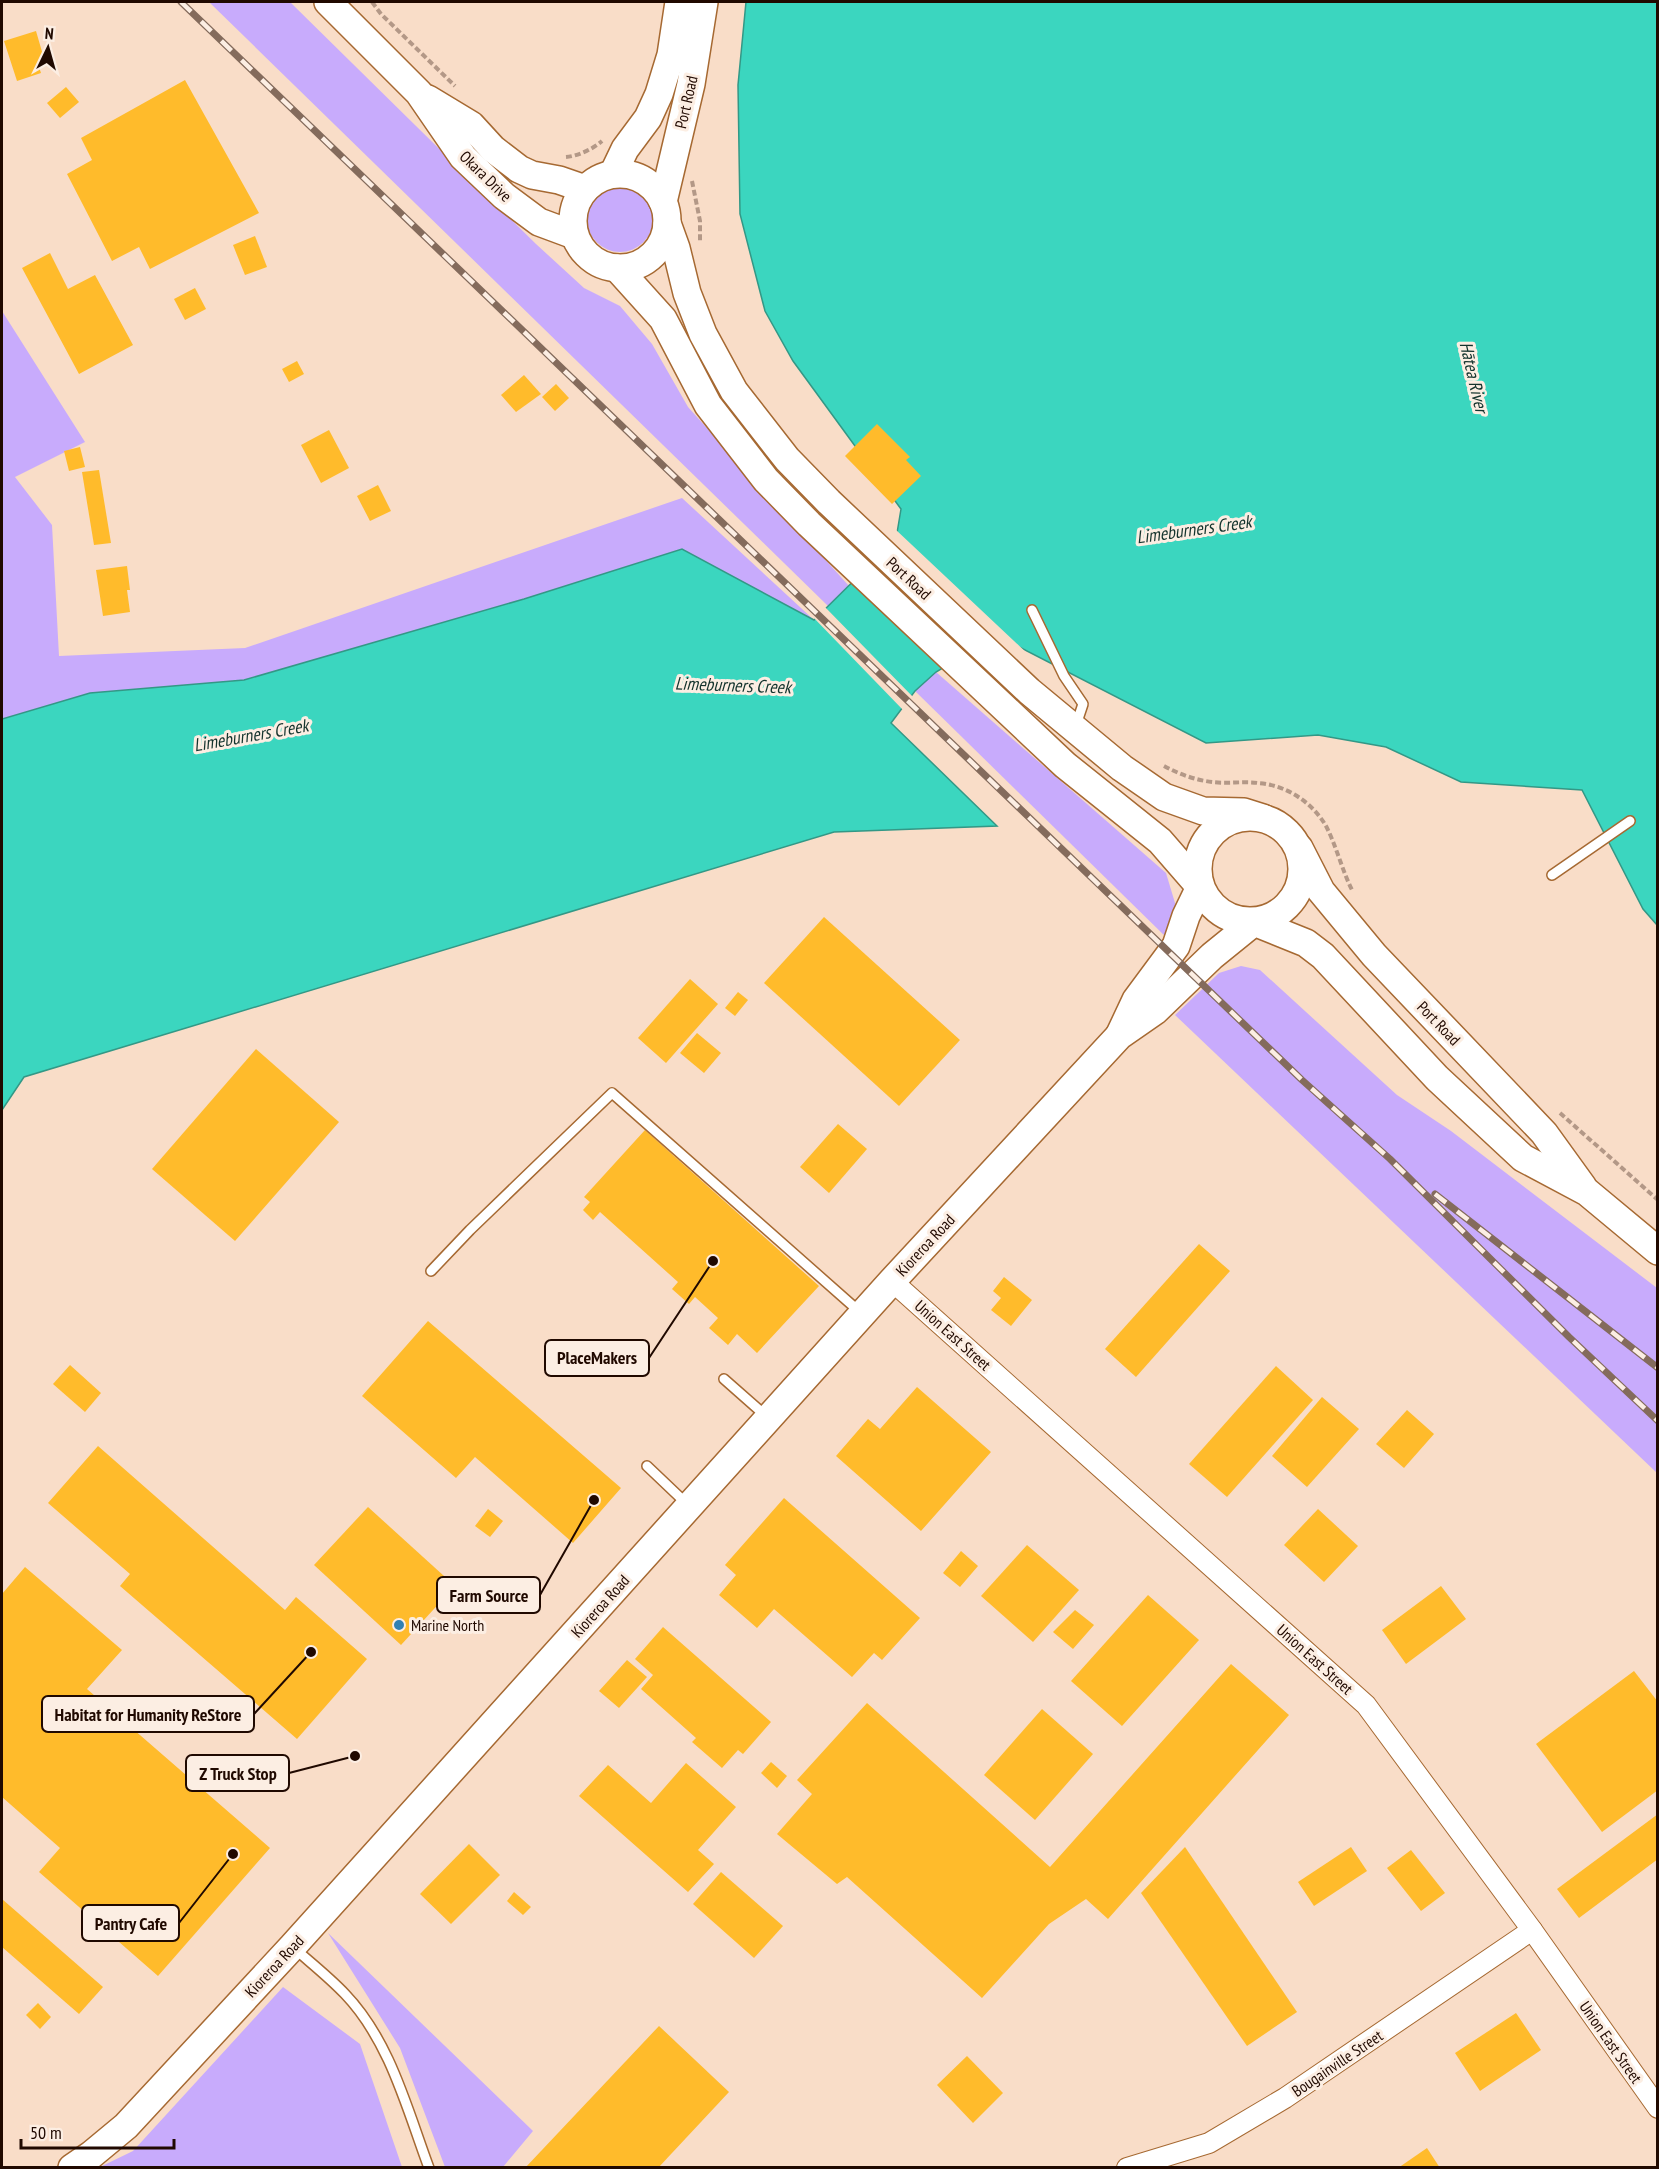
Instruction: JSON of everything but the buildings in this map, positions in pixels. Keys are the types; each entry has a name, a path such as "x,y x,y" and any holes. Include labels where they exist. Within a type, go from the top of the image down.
{"main road":[{"name":"Okara Drive","path":"331,2 419,93 463,157 504,196 539,222 574,235"},
{"name":"Port Road","path":"613,174 625,149 648,118 659,94 671,55 679,2"},
{"name":"Port Road","path":"704,2 691,84 665,213 687,293 703,333 734,391 787,459 829,502 1029,691 1122,768 1164,796 1203,810 1244,812 1278,825 1290,835 1321,891 1374,955 1544,1132 1587,1192"},
{"name":"Okara Drive","path":"419,93 471,125 493,149 519,169 532,175 559,180 585,189"},
{"path":"613,174 628,175 643,180 654,189 665,213 665,235 651,256 641,263 617,268 595,261 579,245 574,235 573,210 585,189 593,182 613,174"},
{"name":"Port Road","path":"617,268 663,319 708,405 766,480 809,524 1008,713 1065,765 1160,841 1200,887 1209,902 1221,913 1237,920 1254,922 1306,943 1323,956 1437,1078 1523,1158 1587,1192 1658,1251"},
{"path":"1200,887 1197,871 1199,855 1211,834 1231,820 1247,817 1263,818"},
{"path":"1254,922 1271,918 1285,909 1295,896 1302,881 1303,865 1299,848"},
{"name":"Kioreroa Road","path":"1119,1036 1136,1000 1176,946 1186,916 1200,887"},
{"name":"Kioreroa Road","path":"72,2168 126,2126 292,1947 862,1314 1119,1036 1155,1011 1212,956 1254,922"}],"street":[{"name":"Union East Street","path":"892,1281 1366,1705 1532,1930 1658,2108"},
{"name":"Bougainville Street","path":"1127,2168 1209,2143 1284,2098 1532,1930"}],"lane":[{"path":"1032,610 1064,676 1083,704 1075,730"},
{"path":"1552,875 1630,821"},
{"path":"431,1271 470,1230 612,1093 862,1314"},
{"path":"724,1379 769,1418"},
{"path":"647,1466 690,1506"},
{"path":"292,1947 346,1994 371,2029 393,2071 429,2168"}],"path":[{"path":"372,2 381,14 458,89"},
{"path":"563,157 573,157 597,146 605,139"},
{"path":"691,175 700,221 699,245"}],"shaded area":[{"path":"209,2 290,2 536,244 584,288 620,306 652,344 688,407 849,586 828,606"},
{"path":"620,186 633,189 643,196 650,206 653,219 650,232 643,242 633,249 620,252 607,249 597,242 590,232 587,219 590,206 597,196 607,189"},
{"path":"2,311 85,442 15,477 52,525 59,656 245,648 682,498 814,620 682,549 524,599 244,680 90,693 2,719"},
{"path":"936,672 1166,873 1178,913 1171,942 915,691"},
{"path":"1241,966 1260,970 1397,1095 1451,1131 1657,1288 1657,1473 1175,1015 1219,973"},
{"path":"328,1933 533,2131 503,2167 445,2167 400,2048"},
{"path":"283,1987 360,2044 402,2167 100,2167 133,2151"}],"water":[{"path":"746,2 1657,2 1657,925 1643,909 1582,790 1461,782 1386,747 1318,735 1206,743 996,635 936,672 915,691 891,723 997,826 834,832 24,1077 2,1110 2,719 90,693 244,680 524,599 682,549 814,620 896,539 901,509 793,361 765,311 740,214 738,85"}],"pier":[{"path":"895,529 1030,656 996,638 944,670 849,581 893,538"},
{"path":"824,606 914,698 904,711 811,615 814,616"}],"railway":[{"path":"181,2 1302,1080 1390,1159 1569,1337 1658,1421"},
{"path":"1435,1194 1658,1368"}],"place":[{"name":"PlaceMakers","path":"713,1261"},
{"name":"Farm Source","path":"594,1500"},
{"name":"Marine North","path":"399,1625"},
{"name":"Habitat for Humanity ReStore","path":"311,1652"},
{"name":"Z Truck Stop","path":"355,1756"},
{"name":"Pantry Cafe","path":"233,1854"}],"water label":[{"name":"Hātea River","path":"1474,377"},
{"name":"Limeburners Creek","path":"1194,529"},
{"name":"Limeburners Creek","path":"733,685"},
{"name":"Limeburners Creek","path":"251,735"}]}
